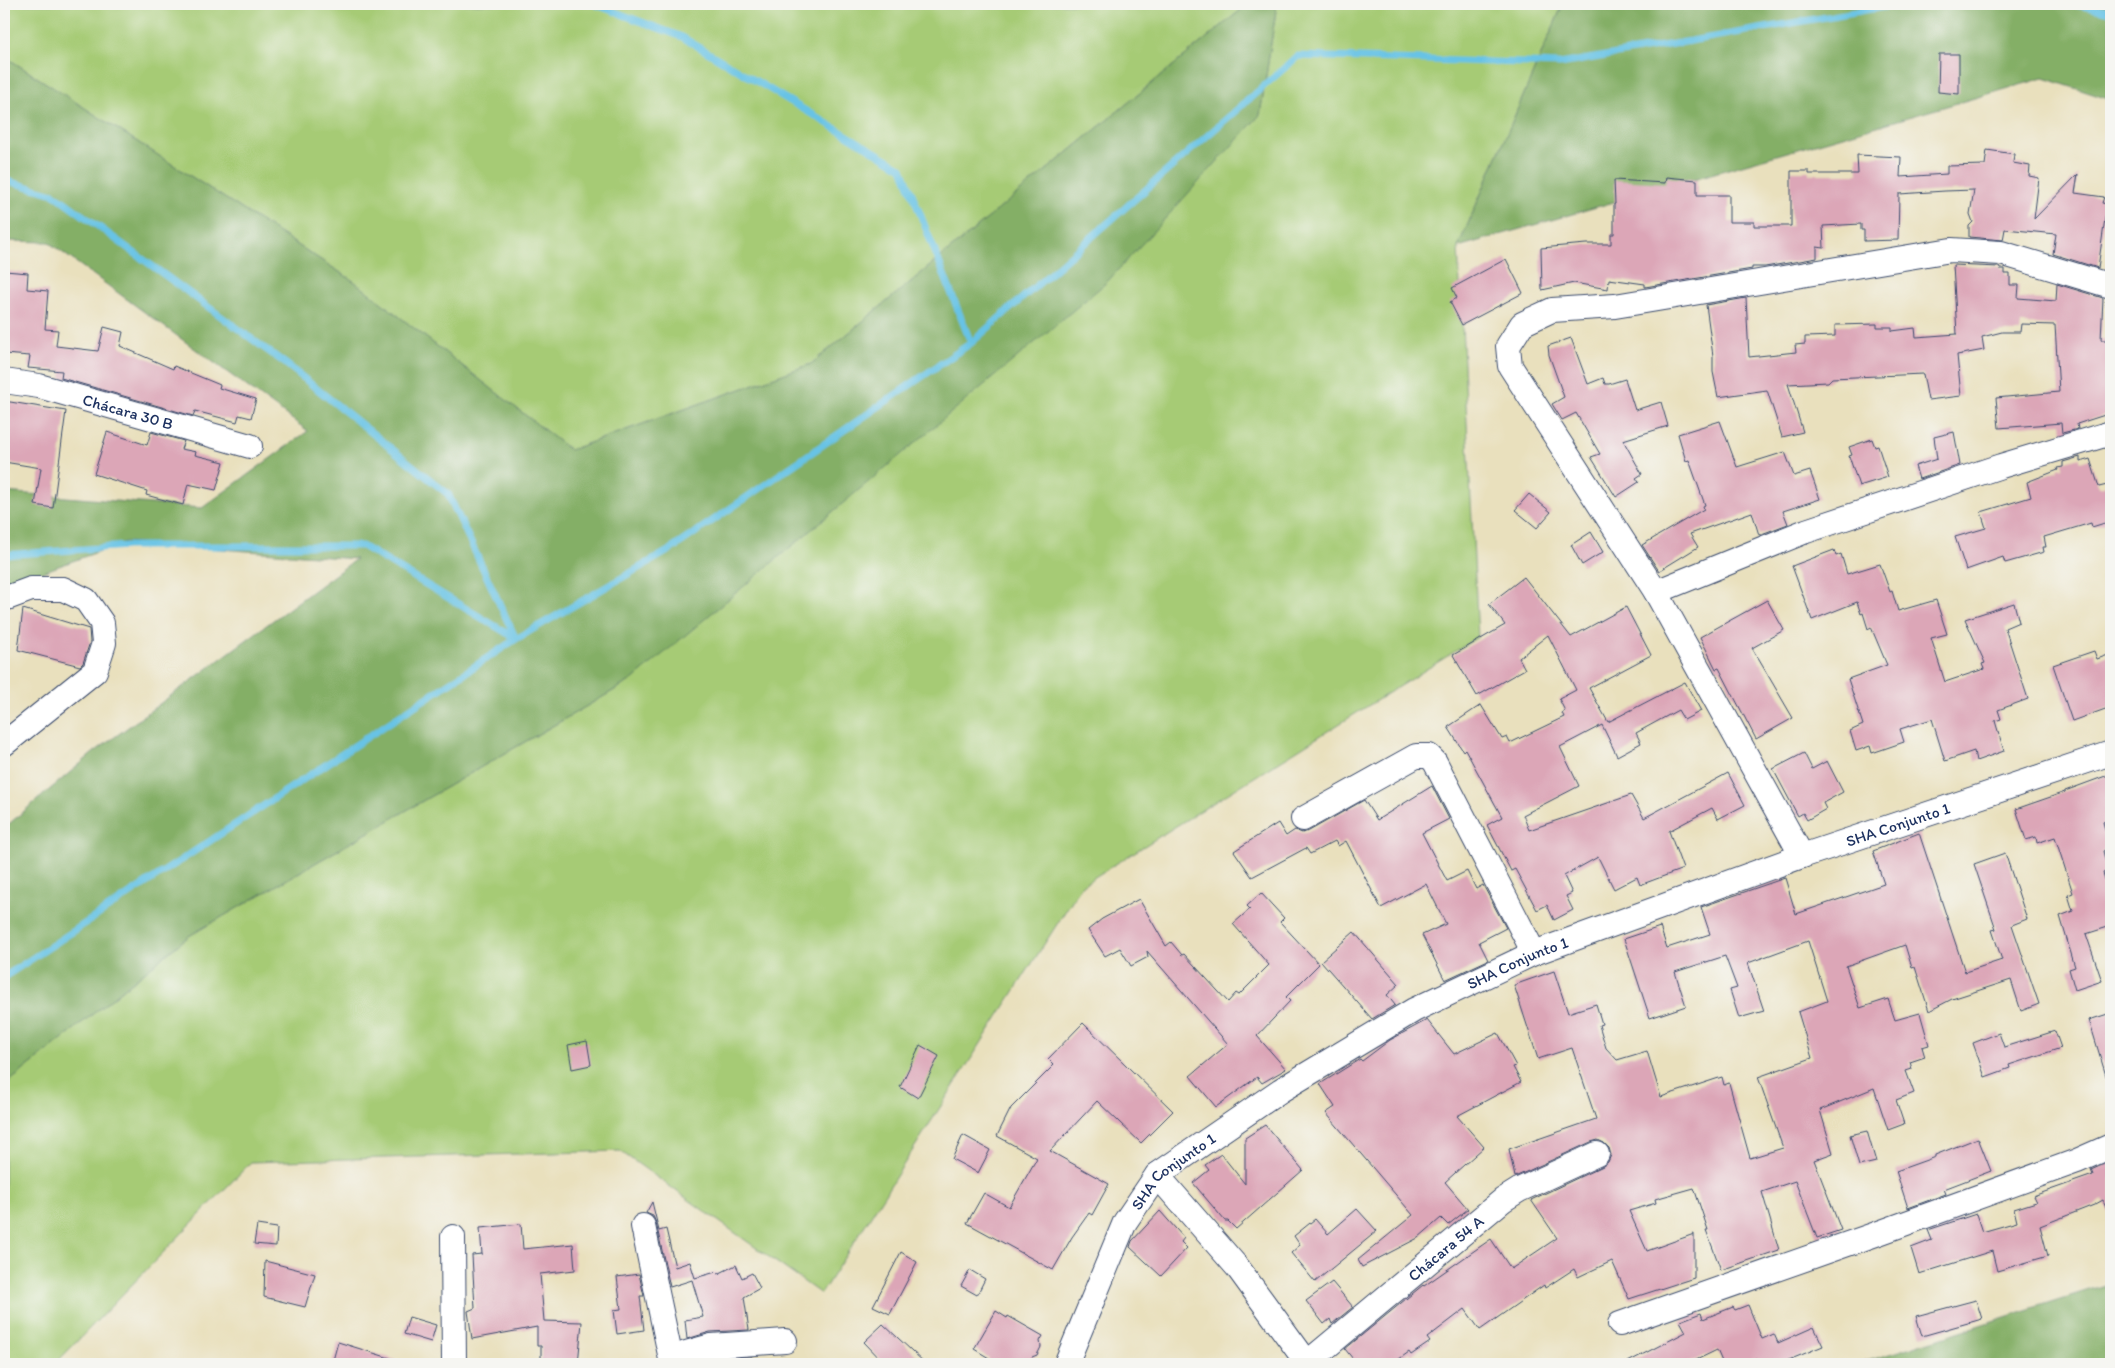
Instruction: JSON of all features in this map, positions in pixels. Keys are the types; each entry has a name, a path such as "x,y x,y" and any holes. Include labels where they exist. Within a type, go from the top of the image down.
{"street":[{"path":"1802,856 1656,592 1510,366 1508,346 1522,324 1552,310 1615,306 1951,250 2001,253 2111,286"},
{"name":"Chácara 30 B","path":"4,381 39,386 250,446"},
{"path":"1656,592 1806,531 2001,466 2111,433"},
{"path":"4,599 31,588 63,589 86,600 102,623 104,643 95,671 4,744"},
{"name":"SHA Conjunto 1","path":"1066,1364 1125,1222 1157,1175 1281,1090 1414,1010 1534,953 1802,856 2111,753"},
{"path":"1303,819 1416,756 1429,756 1435,762 1534,953"},
{"path":"1620,1324 1886,1231 2077,1161 2111,1146"},
{"name":"Chácara 54 A","path":"1157,1175 1238,1268 1307,1364 1504,1200 1519,1190 1597,1154"},
{"path":"643,1226 672,1364 686,1353 711,1346 786,1341"},
{"path":"453,1237 454,1364"}],"green space":[{"path":"4,4 1248,4 811,364 570,450 355,282 4,56"},
{"path":"1248,4 1277,4 1260,115 1107,282 632,680 189,936 4,1086 4,828 93,753 356,559 125,542 4,586 4,492 202,508 308,431 48,242 4,241 4,56 355,282 570,450 811,364"},
{"path":"1277,4 1563,4 1458,247 1478,637 1082,885 821,1294 620,1151 251,1162 55,1364 4,1364 4,1086 189,936 632,680 1260,115"},
{"path":"1563,4 2111,4 2111,100 2044,78 1458,247"},
{"path":"2111,1283 2111,1364 1858,1364"}],"building":[{"path":"1939,54 1959,54 1959,94 1938,92"},
{"path":"1987,150 2014,154 2013,163 2030,166 2029,176 2039,178 2034,219 2078,174 2075,193 2104,197 2102,203 2107,204 2098,268 2053,254 2056,234 2005,229 2003,240 1969,237 1969,226 1973,222 1970,214 1974,190 1945,191 1899,194 1898,240 1864,241 1864,230 1861,230 1861,224 1823,226 1824,248 1817,247 1817,258 1765,267 1752,267 1752,269 1645,287 1645,284 1609,279 1608,289 1574,283 1542,290 1541,248 1611,244 1611,234 1614,234 1614,180 1665,183 1666,177 1697,180 1697,195 1729,195 1729,222 1754,222 1754,226 1791,226 1791,171 1809,171 1809,174 1858,174 1857,155 1901,157 1900,177 1947,174 1947,166 1985,165"},
{"path":"1506,259 1523,293 1462,325 1450,302 1457,298 1452,288"},
{"path":"1953,265 1999,267 2000,269 2005,269 2005,274 2010,274 2010,285 2019,285 2018,298 2056,301 2057,284 2103,298 2101,340 2111,340 2111,413 2077,424 2078,429 2062,433 2061,423 1999,428 1996,398 2059,392 2055,325 2021,324 2020,332 2002,332 1982,337 1984,350 1957,355 1961,396 1928,400 1923,374 1832,378 1828,382 1788,384 1803,432 1782,437 1767,390 1718,397 1713,372 1713,356 1706,305 1746,298 1749,357 1796,352 1795,345 1805,344 1805,337 1835,336 1835,325 1877,324 1877,327 1892,327 1892,331 1915,328 1916,337 1957,334"},
{"path":"5,271 28,273 27,289 48,291 45,329 58,330 56,346 98,351 104,327 123,332 120,346 173,369 174,366 220,385 219,388 256,399 251,418 239,415 237,422 195,411 193,416 61,378 62,371 28,368 30,356 4,354"},
{"path":"1571,338 1588,384 1603,378 1605,384 1625,379 1635,410 1661,402 1668,426 1623,440 1642,474 1636,478 1639,482 1616,497 1591,457 1600,454 1576,413 1562,420 1552,404 1564,397 1549,355 1548,346"},
{"path":"4,401 66,411 53,508 35,505 41,468 4,462"},
{"path":"1720,421 1737,467 1785,452 1794,476 1810,471 1820,499 1783,511 1788,524 1759,535 1752,512 1690,534 1698,547 1659,571 1642,545 1704,509 1703,506 1705,505 1689,460 1686,461 1678,434"},
{"path":"107,432 147,445 151,432 184,441 181,449 196,452 195,455 224,462 216,490 188,484 183,505 146,495 147,491 94,474"},
{"path":"1954,432 1960,465 1919,479 1915,466 1937,459 1934,437"},
{"path":"1872,439 1875,447 1878,446 1888,477 1859,486 1849,456 1852,455 1849,447"},
{"path":"2080,457 2080,462 2090,459 2099,487 2111,484 2111,521 2092,527 2091,523 2044,537 2046,547 2043,547 2044,552 2005,563 2003,557 1966,570 1955,537 1986,528 1981,512 2031,497 2027,482 2058,470 2057,468 2063,467 2063,462"},
{"path":"1529,494 1551,512 1537,528 1515,510"},
{"path":"1591,532 1603,552 1582,565 1571,545"},
{"path":"1834,550 1836,556 1841,554 1847,574 1880,564 1890,592 1892,591 1898,611 1936,600 1947,634 1931,638 1945,682 1984,669 1982,664 1985,663 1965,619 2014,603 2019,622 2005,628 2028,699 1998,710 2001,719 1995,721 2004,751 1976,761 1974,751 1945,761 1932,719 1900,729 1904,742 1872,753 1870,746 1856,751 1850,731 1863,725 1848,679 1887,665 1871,627 1868,629 1857,602 1812,620 1792,566"},
{"path":"1524,577 1571,637 1626,607 1651,655 1589,688 1608,722 1685,682 1701,711 1684,720 1678,710 1636,733 1641,743 1617,756 1602,725 1560,747 1579,786 1523,815 1529,830 1631,795 1644,818 1728,773 1745,805 1718,819 1712,808 1669,831 1683,869 1640,885 1637,877 1614,889 1598,857 1564,876 1572,893 1566,896 1573,910 1554,920 1547,905 1537,910 1515,869 1511,871 1487,825 1502,817 1465,749 1463,751 1448,727 1481,705 1502,739 1507,737 1510,743 1564,717 1562,713 1565,711 1559,699 1576,690 1548,635 1519,658 1525,669 1477,696 1453,655 1505,625 1489,604"},
{"path":"1767,600 1784,630 1752,648 1793,718 1756,739 1719,668 1716,669 1700,637"},
{"path":"23,609 89,629 90,642 83,663 80,666 18,650"},
{"path":"2094,651 2097,659 2111,654 2111,707 2072,721 2053,665"},
{"path":"1804,753 1812,769 1827,761 1843,792 1823,803 1826,809 1807,820 1803,813 1798,816 1773,769"},
{"path":"2111,774 2111,819 2103,822 2110,848 2103,851 2108,871 2103,873 2111,898 2111,926 2086,934 2102,981 2075,990 2069,969 2075,967 2060,916 2073,911 2068,895 2073,893 2055,837 2037,843 2036,837 2026,840 2016,809"},
{"path":"1432,786 1449,819 1422,833 1438,864 1447,881 1467,871 1476,889 1483,885 1506,928 1479,942 1488,960 1445,980 1422,935 1446,924 1426,884 1381,908 1346,841 1338,846 1335,841 1310,854 1306,848 1252,877 1234,851 1278,823 1286,836 1295,830 1302,833 1309,831 1364,800 1377,820"},
{"path":"1919,833 1965,972 2002,960 1992,930 1996,929 1974,864 2005,853 2027,919 2012,925 2039,1004 2021,1011 2011,980 1952,999 1929,1011 1915,967 1912,968 1905,945 1846,966 1860,1008 1888,999 1895,1020 1920,1013 1929,1045 1922,1047 1925,1057 1910,1062 1912,1069 1906,1071 1914,1093 1896,1100 1904,1124 1888,1130 1874,1088 1820,1110 1833,1153 1814,1160 1841,1230 1817,1238 1795,1181 1762,1192 1779,1250 1721,1270 1706,1230 1708,1230 1694,1188 1655,1199 1656,1203 1629,1211 1647,1251 1694,1234 1694,1278 1629,1299 1612,1261 1578,1277 1574,1269 1545,1288 1544,1285 1480,1330 1465,1309 1427,1338 1430,1342 1411,1355 1409,1352 1392,1364 1357,1364 1345,1349 1423,1285 1491,1239 1511,1269 1557,1238 1531,1200 1603,1166 1608,1162 1611,1155 1609,1148 1598,1140 1515,1177 1509,1149 1596,1119 1572,1048 1538,1059 1514,985 1554,971 1568,1013 1596,1004 1602,1024 1599,1025 1606,1048 1617,1060 1647,1051 1661,1097 1722,1077 1724,1085 1729,1083 1750,1158 1783,1148 1758,1077 1812,1058 1798,1012 1827,1001 1808,941 1748,963 1764,1011 1739,1018 1730,990 1737,988 1725,956 1675,972 1686,1006 1650,1018 1624,939 1660,927 1667,948 1710,934 1701,907 1785,878 1796,914 1884,884 1873,851"},
{"path":"1261,893 1284,918 1280,922 1319,964 1286,997 1290,1001 1257,1036 1286,1069 1262,1083 1257,1077 1216,1107 1190,1076 1228,1044 1147,951 1148,957 1131,966 1120,948 1105,956 1088,930 1102,919 1139,899 1166,946 1171,942 1228,1002 1236,993 1239,995 1269,965 1233,924 1250,909 1247,906"},
{"path":"1354,932 1399,984 1387,995 1395,1005 1372,1019 1321,961"},
{"path":"2111,1013 2111,1078 2107,1079 2089,1020"},
{"path":"1427,1020 1454,1054 1498,1033 1516,1066 1513,1067 1521,1082 1457,1116 1484,1147 1445,1182 1468,1209 1448,1225 1441,1218 1418,1238 1362,1267 1358,1260 1413,1215 1326,1113 1335,1107 1320,1084 1360,1059 1362,1061 1390,1040"},
{"path":"1083,1023 1173,1111 1141,1143 1097,1101 1050,1151 1109,1184 1092,1215 1089,1213 1072,1237 1053,1270 967,1223 984,1193 1009,1207 1037,1158 997,1136 1011,1108 1054,1065 1048,1059"},
{"path":"2055,1031 2061,1048 2009,1065 2010,1068 1985,1077 1973,1043 1999,1033 2004,1047"},
{"path":"587,1041 591,1065 572,1069 568,1045"},
{"path":"920,1045 939,1056 918,1098 900,1087"},
{"path":"1265,1125 1303,1170 1236,1229 1228,1221 1225,1221 1193,1183 1209,1170 1205,1165 1221,1154 1245,1184 1245,1138"},
{"path":"1867,1131 1876,1162 1859,1166 1850,1135"},
{"path":"963,1135 990,1150 978,1173 952,1159"},
{"path":"1978,1138 1991,1171 1944,1189 1946,1194 1908,1208 1896,1171 1935,1157 1935,1155"},
{"path":"2111,1161 2111,1218 2103,1200 2040,1226 2048,1256 1997,1271 1992,1251 1919,1274 1911,1248 1932,1240 1928,1230 1976,1214 1982,1232 2017,1222 2014,1209 2036,1202 2033,1196 2093,1175 2091,1170"},
{"path":"652,1202 659,1231 666,1229 675,1267 690,1262 695,1278 716,1272 718,1274 736,1265 742,1278 752,1273 760,1288 744,1297 749,1330 710,1332 687,1339 685,1320 703,1317 692,1280 670,1287 656,1223 653,1216 646,1213"},
{"path":"1357,1209 1377,1231 1315,1282 1291,1253 1300,1245 1294,1236 1315,1219 1328,1234"},
{"path":"1160,1211 1184,1238 1181,1242 1187,1248 1161,1276 1130,1247 1132,1241"},
{"path":"521,1224 523,1249 573,1244 575,1270 540,1274 544,1321 582,1322 578,1364 541,1364 541,1346 537,1346 537,1327 472,1339 468,1311 475,1308 472,1255 482,1254 480,1228"},
{"path":"257,1225 277,1228 276,1246 254,1244"},
{"path":"901,1252 917,1262 890,1314 873,1306"},
{"path":"265,1261 315,1274 305,1307 264,1297"},
{"path":"970,1270 985,1279 977,1295 961,1286"},
{"path":"639,1274 644,1296 640,1296 644,1330 617,1334 614,1310 621,1309 617,1277"},
{"path":"1332,1282 1353,1307 1332,1324 1330,1319 1324,1324 1306,1301"},
{"path":"1976,1300 1982,1319 1922,1336 1916,1316"},
{"path":"1748,1305 1762,1339 1774,1334 1778,1343 1814,1327 1823,1346 1779,1364 1759,1364 1756,1358 1741,1364 1723,1364 1717,1350 1688,1364 1624,1364 1686,1332 1680,1321 1701,1313 1703,1319 1733,1307 1735,1310"},
{"path":"996,1311 1043,1336 1037,1355 1032,1357 1027,1364 986,1364 989,1358 974,1349"},
{"path":"409,1317 436,1325 431,1342 404,1334"},
{"path":"883,1324 926,1364 885,1364 864,1342"},
{"path":"338,1342 396,1360 396,1364 332,1364"},
{"path":"752,1357 753,1364 697,1364 713,1360"}],"waterway":[{"path":"594,4 682,37 902,168 971,343"},
{"path":"4,977 516,639 670,550 971,343 1298,56 1560,64 1900,4"},
{"path":"2072,4 2111,12"},
{"path":"4,180 54,194 286,364 448,494 516,639"},
{"path":"4,555 127,546 362,546 515,638"}]}
